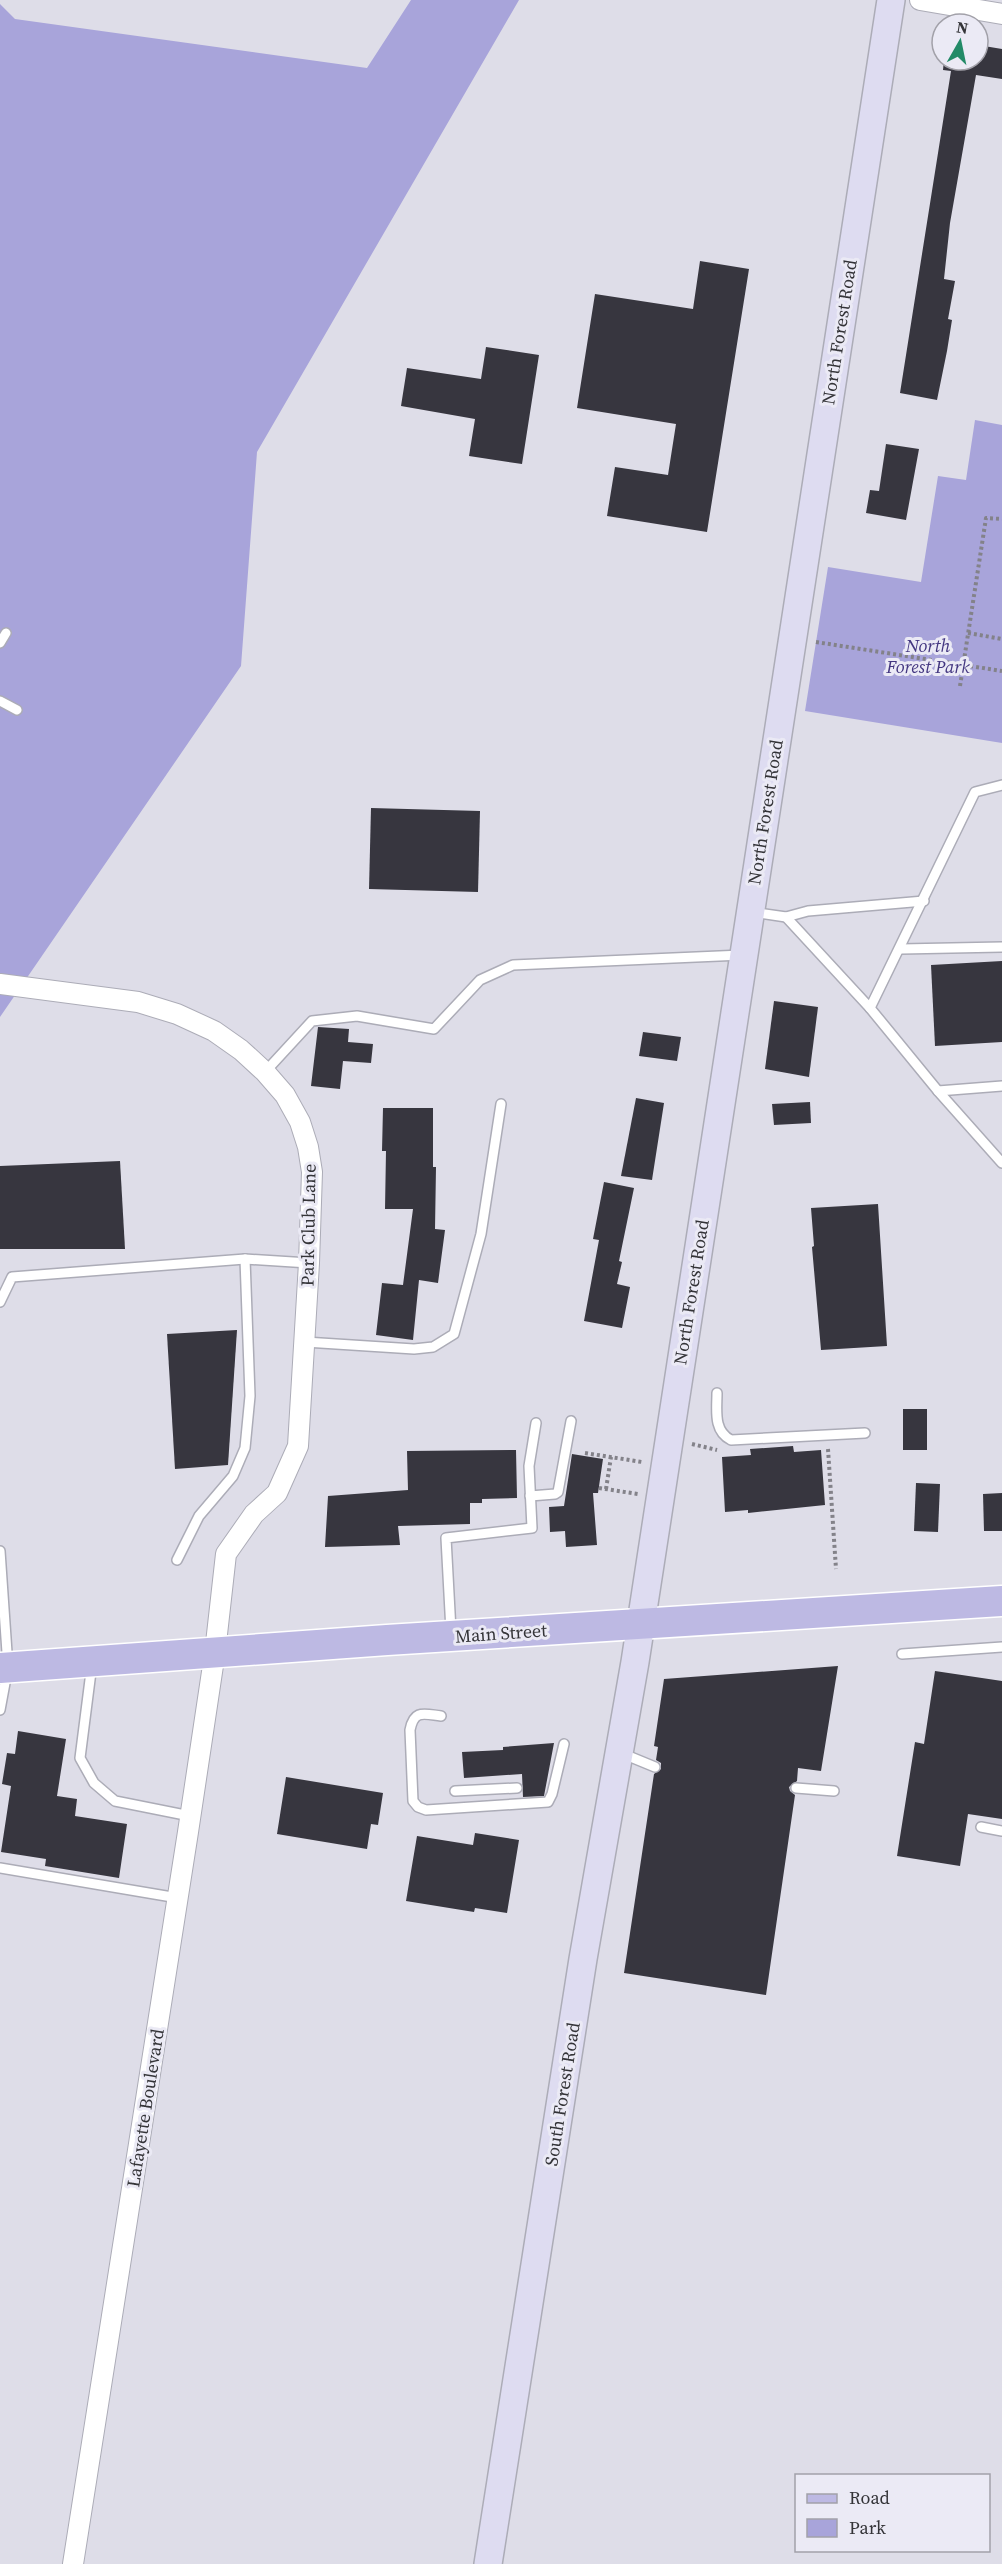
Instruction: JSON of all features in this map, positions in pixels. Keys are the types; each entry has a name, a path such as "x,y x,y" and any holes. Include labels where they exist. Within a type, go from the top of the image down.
{"main road":[{"name":"Main Street","path":"4,1668 1002,1600"}],"street":[{"name":"North Forest Road","path":"640,1624 891,0"},
{"path":"920,0 1002,14"},
{"name":"Park Club Lane","path":"0,984 138,1002 177,1014 214,1031 241,1050 265,1072 285,1095 300,1122 308,1147 312,1172 298,1446 277,1493 254,1514 225,1554 215,1652"},
{"name":"South Forest Road","path":"488,2564 583,1959 640,1624"},
{"name":"Lafayette Boulevard","path":"73,2564 215,1652"}],"lane":[{"path":"0,643 6,633"},
{"path":"0,701 17,710"},
{"path":"870,1008 924,902 975,792 1002,785"},
{"path":"750,912 786,917 808,911 924,902"},
{"path":"786,917 870,1008 938,1091 1002,1163"},
{"path":"901,949 1002,946"},
{"path":"265,1072 312,1021 357,1016 434,1029 480,980 513,965 743,955"},
{"path":"938,1091 1002,1086"},
{"path":"304,1342 414,1349 433,1347 454,1334 481,1234 501,1104"},
{"path":"177,1560 199,1516 233,1476 245,1448 250,1396 246,1259"},
{"path":"0,1302 12,1277 246,1259 309,1263"},
{"path":"717,1393 719,1430 723,1437 730,1440 865,1433"},
{"path":"530,1496 558,1492 571,1421"},
{"path":"451,1636 446,1538 532,1528 528,1466 536,1423"},
{"path":"0,1551 4,1668 0,1710"},
{"path":"902,1654 1002,1647"},
{"path":"92,1662 80,1758 94,1783 116,1802 190,1816"},
{"path":"441,1716 423,1713 417,1715 412,1720 410,1730 413,1801 418,1807 426,1810 548,1802 564,1744"},
{"path":"620,1752 655,1767"},
{"path":"455,1791 517,1788"},
{"path":"796,1788 834,1791"},
{"path":"981,1827 1002,1831"},
{"path":"0,1869 178,1898"}],"path":[{"path":"960,686 986,518 1002,519"},
{"path":"968,633 1002,639"},
{"path":"813,641 1002,671"},
{"path":"828,1443 836,1569"},
{"path":"585,1452 643,1462"},
{"path":"606,1489 611,1457"},
{"path":"823,1477 830,1477"},
{"path":"598,1488 638,1494"}],"green space":[{"path":"411,0 519,0 257,452 241,666 0,1017 0,4 15,19 367,68"},
{"name":"North Forest Park","path":"975,420 1002,425 1002,743 805,711 828,567 921,582 938,476 966,480"}],"building":[{"path":"990,47 1002,49 1002,79 976,75 950,223 944,279 955,281 948,319 952,320 937,400 900,393 951,72 990,72"},
{"path":"700,261 749,269 707,532 607,516 615,467 668,475 676,424 577,408 595,294 693,309"},
{"path":"486,347 539,355 522,464 469,456 475,419 401,406 407,368 481,379"},
{"path":"886,444 919,449 906,520 866,513 870,490 879,491"},
{"path":"371,808 480,811 478,892 369,889"},
{"path":"1002,961 1002,1042 935,1046 931,965"},
{"path":"774,1001 818,1007 809,1077 765,1069"},
{"path":"318,1027 349,1029 348,1042 373,1044 371,1063 343,1061 340,1089 311,1086"},
{"path":"643,1032 681,1037 677,1061 639,1056"},
{"path":"636,1098 664,1103 652,1180 621,1176"},
{"path":"810,1102 811,1123 774,1125 772,1104"},
{"path":"383,1108 433,1108 433,1167 436,1167 435,1229 445,1230 438,1283 419,1280 413,1340 376,1335 382,1283 403,1285 413,1209 385,1209 386,1151 382,1151"},
{"path":"120,1161 125,1249 0,1249 0,1166"},
{"path":"604,1182 634,1188 619,1261 622,1262 617,1284 630,1287 622,1328 584,1321 599,1240 593,1239"},
{"path":"878,1204 887,1346 821,1350 811,1208"},
{"path":"237,1330 228,1465 175,1469 167,1334"},
{"path":"903,1409 927,1409 927,1450 903,1450"},
{"path":"793,1446 794,1452 821,1450 825,1505 748,1513 748,1510 725,1512 722,1457 751,1455 750,1449"},
{"path":"516,1450 517,1498 482,1499 482,1503 470,1503 470,1524 398,1526 400,1545 325,1547 328,1496 408,1490 407,1451"},
{"path":"572,1454 603,1459 598,1493 593,1493 597,1545 566,1547 565,1531 550,1532 549,1507 564,1506"},
{"path":"916,1483 940,1484 938,1532 914,1531"},
{"path":"1002,1493 1002,1531 984,1531 983,1494"},
{"path":"838,1666 821,1771 798,1768 797,1781 789,1787 795,1795 766,1995 624,1973 654,1774 661,1769 661,1763 656,1760 658,1747 654,1746 664,1679"},
{"path":"935,1671 1002,1681 1002,1819 968,1814 960,1866 897,1856 915,1742 924,1744"},
{"path":"18,1731 66,1739 57,1796 77,1799 75,1816 127,1824 119,1878 45,1866 46,1859 1,1852 11,1786 2,1784 7,1753 15,1754"},
{"path":"554,1743 544,1796 523,1797 522,1774 464,1778 462,1752 503,1750 503,1747"},
{"path":"286,1777 383,1793 378,1825 371,1824 367,1849 277,1834"},
{"path":"475,1833 519,1840 507,1913 475,1908 474,1912 406,1901 417,1836 473,1845"}]}
